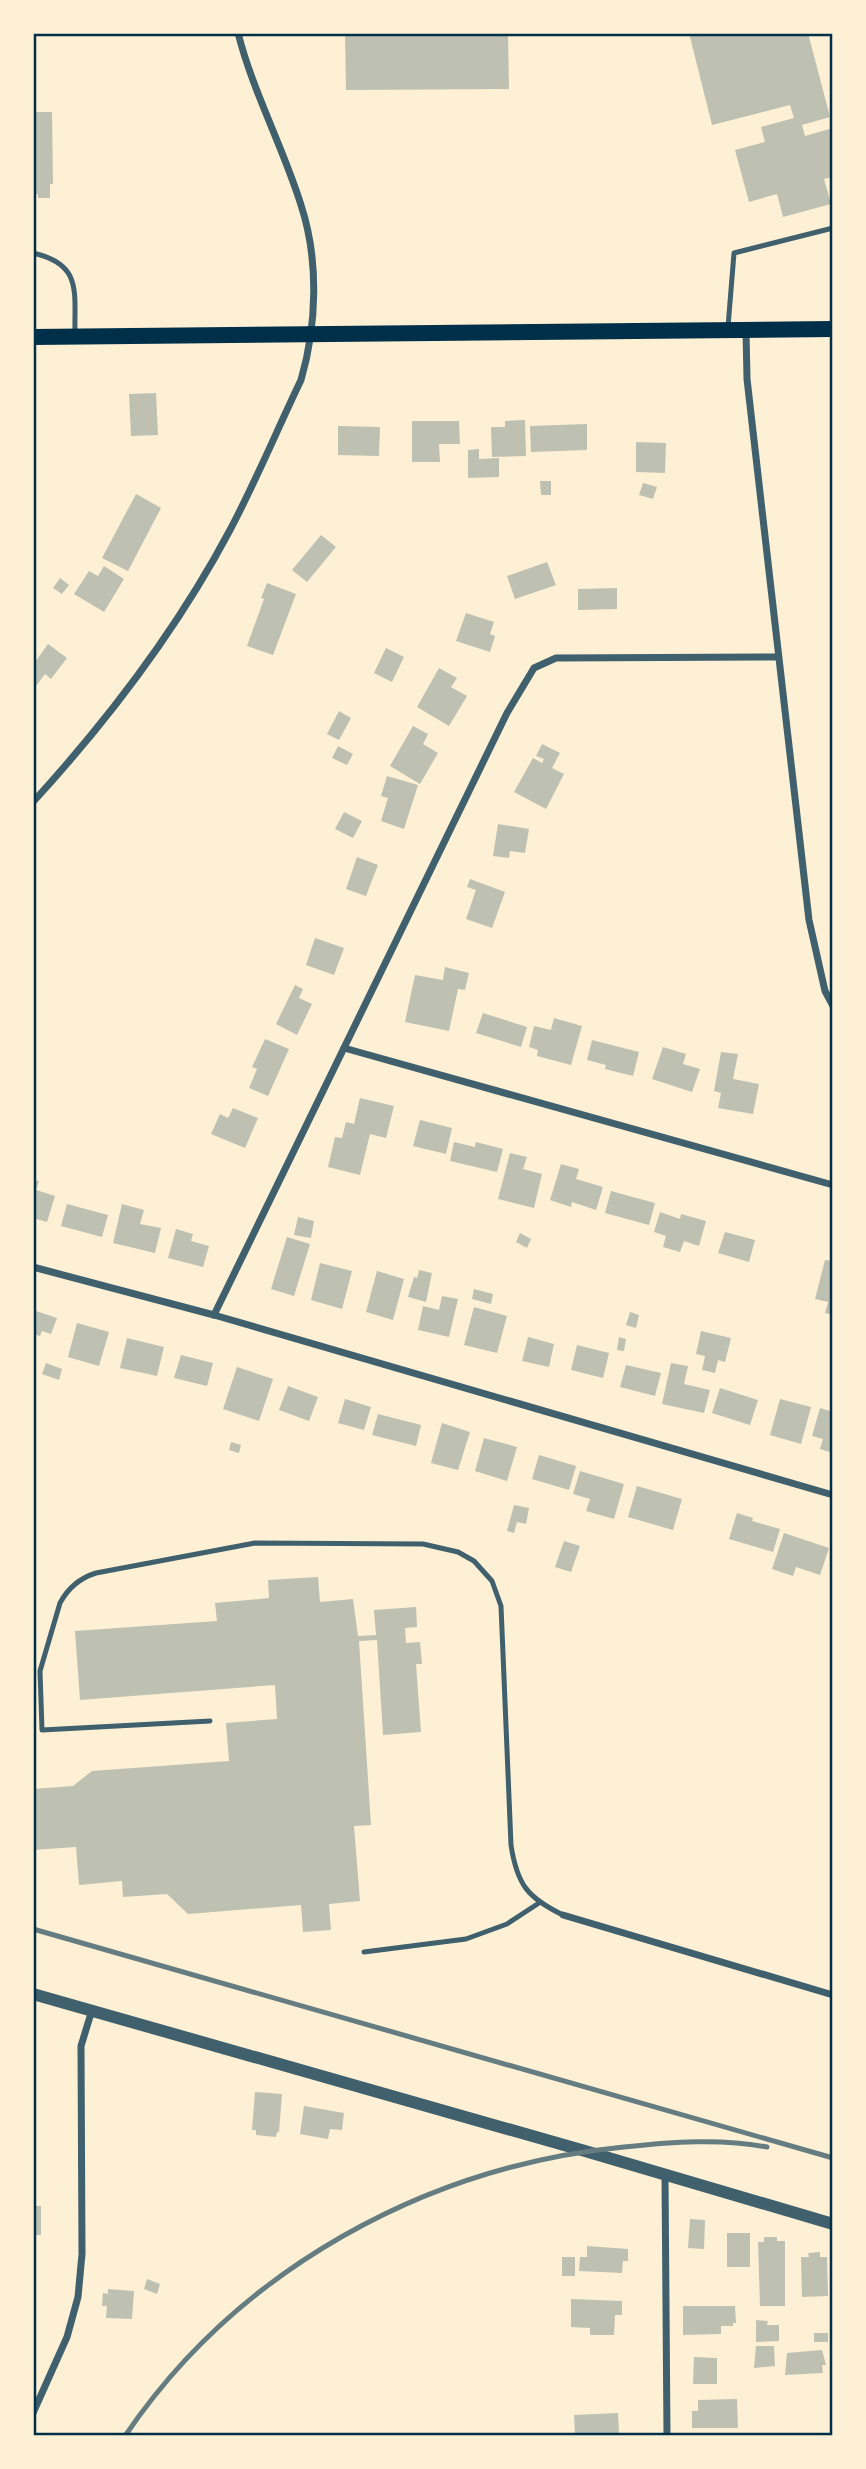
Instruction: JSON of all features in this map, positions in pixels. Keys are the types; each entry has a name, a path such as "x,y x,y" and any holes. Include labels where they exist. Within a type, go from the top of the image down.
{"main road":[{"path":"33,337 833,329"}],"street":[{"path":"33,802 81,750 190,599 220,547 301,380 308,356 313,282 307,226 238,33"},
{"path":"746,330 747,379 809,920 825,991 833,1006"},
{"path":"214,1315 508,713 534,668 556,658 778,657"},
{"path":"344,1048 833,1185"},
{"path":"33,1267 214,1315 833,1495"},
{"path":"563,1915 833,1994"},
{"path":"33,1994 833,2224"},
{"path":"33,2413 67,2337 78,2297 82,2254 80,2046 92,2010"},
{"path":"665,2176 667,2436"}],"lane":[{"path":"728,330 734,253 833,228"},
{"path":"33,253 59,263 71,275 76,337"},
{"path":"210,1721 42,1730 40,1671 65,1593 85,1577 96,1573 244,1544 423,1544 458,1552 484,1570 492,1581 501,1606 514,1868 524,1888 539,1903 563,1915"},
{"path":"364,1952 422,1947 466,1939 507,1924 539,1903"}],"building":[{"path":"345,33 508,33 509,89 346,90"},
{"path":"689,33 808,33 830,117 802,125 805,136 833,128 833,177 824,179 831,204 783,217 777,194 749,202 735,150 765,142 761,127 794,118 790,105 712,125"},
{"path":"33,112 52,112 53,184 50,184 50,198 38,198 38,194 33,194"},
{"path":"156,393 158,435 131,436 129,394"},
{"path":"525,420 526,456 492,457 491,427 505,427 505,421"},
{"path":"412,421 459,421 460,444 439,444 440,462 412,462"},
{"path":"587,424 587,450 531,452 530,426"},
{"path":"338,426 380,427 379,456 338,455"},
{"path":"636,442 666,443 665,473 636,472"},
{"path":"479,449 479,459 499,458 499,477 468,478 468,450"},
{"path":"540,481 551,481 551,495 541,495"},
{"path":"643,483 657,487 653,499 639,495"},
{"path":"136,494 161,508 128,571 102,558"},
{"path":"321,535 336,547 307,582 292,570"},
{"path":"547,562 556,585 515,599 507,576"},
{"path":"104,566 124,579 104,612 74,594 89,571 98,576"},
{"path":"60,578 69,585 62,594 53,588"},
{"path":"267,583 296,594 273,655 247,646"},
{"path":"617,588 617,609 578,610 578,589"},
{"path":"466,613 494,622 490,634 495,636 490,652 456,641"},
{"path":"48,644 67,658 51,679 45,674 33,690 33,665"},
{"path":"386,648 404,657 392,682 374,673"},
{"path":"439,668 457,678 451,687 467,696 449,726 417,707"},
{"path":"339,711 351,718 339,740 327,734"},
{"path":"413,726 428,734 423,744 438,753 420,784 390,766"},
{"path":"542,744 560,753 552,768 564,774 546,809 514,792 533,758 542,763 544,759 536,756"},
{"path":"338,746 353,754 347,765 332,758"},
{"path":"387,776 418,785 404,829 381,821 388,798 381,796"},
{"path":"344,812 362,821 353,838 335,829"},
{"path":"498,824 529,829 525,853 510,851 509,858 493,856"},
{"path":"357,857 378,865 366,896 346,889"},
{"path":"470,879 505,892 492,928 466,919 476,890 467,887"},
{"path":"315,938 344,948 334,975 306,965"},
{"path":"445,967 469,973 465,990 458,989 449,1031 405,1022 415,975 443,980"},
{"path":"295,985 303,989 299,998 312,1004 297,1035 276,1024"},
{"path":"483,1013 527,1027 521,1047 476,1033"},
{"path":"554,1018 582,1026 571,1065 537,1056 538,1050 529,1047 534,1026 551,1030"},
{"path":"265,1039 289,1049 268,1096 249,1088 257,1069 252,1067"},
{"path":"592,1040 639,1052 633,1076 605,1069 606,1065 587,1060"},
{"path":"663,1047 686,1054 683,1064 700,1069 692,1092 652,1079"},
{"path":"721,1052 738,1054 733,1079 759,1084 753,1114 718,1108 721,1093 714,1091"},
{"path":"360,1098 394,1106 386,1138 370,1134 360,1175 328,1167 335,1137 342,1138 346,1122 354,1124"},
{"path":"233,1108 258,1118 245,1148 211,1134 220,1114 228,1118"},
{"path":"420,1120 452,1128 446,1154 413,1146"},
{"path":"454,1142 475,1147 476,1142 503,1149 497,1172 450,1161"},
{"path":"510,1153 527,1157 523,1169 542,1174 534,1208 498,1199"},
{"path":"561,1164 579,1169 576,1179 603,1187 596,1210 572,1202 571,1207 550,1200"},
{"path":"33,1180 39,1181 36,1190 55,1196 47,1222 33,1218"},
{"path":"611,1191 655,1203 649,1225 605,1213"},
{"path":"67,1204 108,1215 102,1237 61,1226"},
{"path":"122,1204 144,1210 140,1224 161,1228 155,1253 113,1243"},
{"path":"660,1212 680,1219 681,1214 706,1221 699,1246 684,1241 680,1252 663,1247 666,1236 654,1232"},
{"path":"298,1217 314,1221 311,1238 294,1235"},
{"path":"176,1229 193,1234 191,1241 209,1246 203,1267 168,1258"},
{"path":"725,1232 755,1240 749,1262 718,1253"},
{"path":"520,1233 531,1239 527,1248 516,1242"},
{"path":"287,1237 310,1244 294,1296 271,1289"},
{"path":"825,1260 833,1261 833,1315 825,1313 828,1302 815,1299"},
{"path":"320,1263 352,1271 342,1309 311,1300"},
{"path":"419,1270 432,1273 426,1302 408,1297"},
{"path":"377,1271 404,1279 393,1320 366,1312"},
{"path":"474,1289 493,1294 491,1304 472,1299"},
{"path":"442,1296 458,1299 449,1337 418,1330 423,1306 439,1310"},
{"path":"474,1307 507,1316 497,1353 464,1345"},
{"path":"33,1310 57,1318 51,1334 42,1331 40,1336 33,1334"},
{"path":"630,1312 639,1315 636,1328 626,1325"},
{"path":"77,1323 109,1332 99,1366 68,1357"},
{"path":"701,1331 731,1338 725,1362 718,1360 715,1373 702,1370 705,1356 696,1354"},
{"path":"528,1337 554,1344 549,1367 522,1361"},
{"path":"619,1337 626,1339 624,1351 617,1350"},
{"path":"127,1338 164,1347 157,1376 120,1368"},
{"path":"577,1345 609,1353 603,1378 571,1370"},
{"path":"181,1355 213,1363 207,1386 174,1378"},
{"path":"46,1363 62,1369 59,1380 42,1374"},
{"path":"671,1363 688,1366 684,1384 710,1390 704,1413 662,1404"},
{"path":"626,1365 661,1373 655,1396 620,1387"},
{"path":"237,1367 273,1379 259,1421 223,1409"},
{"path":"288,1386 318,1397 309,1421 279,1410"},
{"path":"720,1388 758,1400 750,1425 712,1413"},
{"path":"345,1399 371,1407 364,1430 338,1423"},
{"path":"780,1399 811,1407 801,1444 770,1435"},
{"path":"820,1408 833,1412 833,1453 820,1449 823,1439 812,1436"},
{"path":"378,1414 421,1425 416,1446 372,1435"},
{"path":"442,1423 470,1432 458,1470 431,1463"},
{"path":"484,1438 517,1447 507,1481 475,1471"},
{"path":"231,1442 241,1445 239,1453 229,1450"},
{"path":"539,1455 576,1466 569,1490 532,1479"},
{"path":"580,1471 624,1484 614,1519 586,1511 590,1499 573,1494"},
{"path":"637,1486 682,1499 673,1530 628,1517"},
{"path":"514,1505 529,1508 526,1524 517,1522 514,1533 507,1531"},
{"path":"737,1513 753,1518 752,1521 780,1529 773,1552 729,1539"},
{"path":"784,1533 829,1548 820,1575 796,1567 793,1576 772,1569"},
{"path":"564,1541 580,1546 571,1572 555,1567"},
{"path":"318,1577 320,1602 353,1599 358,1636 376,1635 374,1610 416,1607 417,1627 405,1628 406,1643 420,1642 422,1664 416,1664 421,1732 383,1735 377,1640 359,1641 371,1825 354,1826 360,1901 329,1904 331,1930 303,1932 301,1905 188,1914 167,1894 123,1897 122,1881 79,1885 76,1847 33,1850 33,1789 73,1786 92,1771 229,1761 226,1723 277,1719 275,1685 80,1700 75,1631 217,1621 215,1603 269,1598 268,1580"},
{"path":"255,2092 282,2094 279,2132 276,2137 256,2135 256,2130 252,2130"},
{"path":"304,2106 344,2113 342,2130 330,2129 328,2139 300,2134"},
{"path":"33,2206 41,2206 41,2235 33,2235"},
{"path":"690,2219 705,2220 704,2249 688,2248"},
{"path":"727,2233 750,2233 750,2267 727,2267"},
{"path":"764,2237 777,2237 777,2241 785,2241 785,2306 760,2306 758,2242 764,2242"},
{"path":"587,2246 628,2249 628,2261 623,2261 622,2273 579,2271 580,2257 587,2257"},
{"path":"820,2252 820,2257 827,2257 828,2296 802,2297 801,2257"},
{"path":"562,2257 575,2257 575,2276 562,2276"},
{"path":"147,2279 160,2284 157,2294 144,2289"},
{"path":"108,2289 134,2291 132,2319 106,2318 107,2306 102,2306 103,2293 108,2294"},
{"path":"571,2299 622,2301 622,2315 615,2315 614,2335 590,2335 590,2328 571,2327"},
{"path":"683,2306 735,2306 736,2323 733,2323 733,2326 721,2326 721,2334 683,2335"},
{"path":"756,2320 768,2321 767,2325 779,2325 779,2341 756,2342"},
{"path":"814,2333 828,2333 828,2342 814,2342"},
{"path":"756,2346 774,2346 775,2366 754,2368"},
{"path":"822,2350 826,2365 822,2365 823,2373 785,2375 787,2353"},
{"path":"694,2357 717,2358 717,2384 693,2384"},
{"path":"737,2399 738,2428 692,2428 692,2411 698,2411 698,2400"},
{"path":"618,2413 619,2433 610,2436 575,2436 574,2415"}],"railway":[{"path":"33,1929 833,2158"},
{"path":"125,2436 171,2376 223,2323 281,2276 343,2236 409,2203 479,2177 551,2158 678,2142 732,2142 767,2147"}]}
